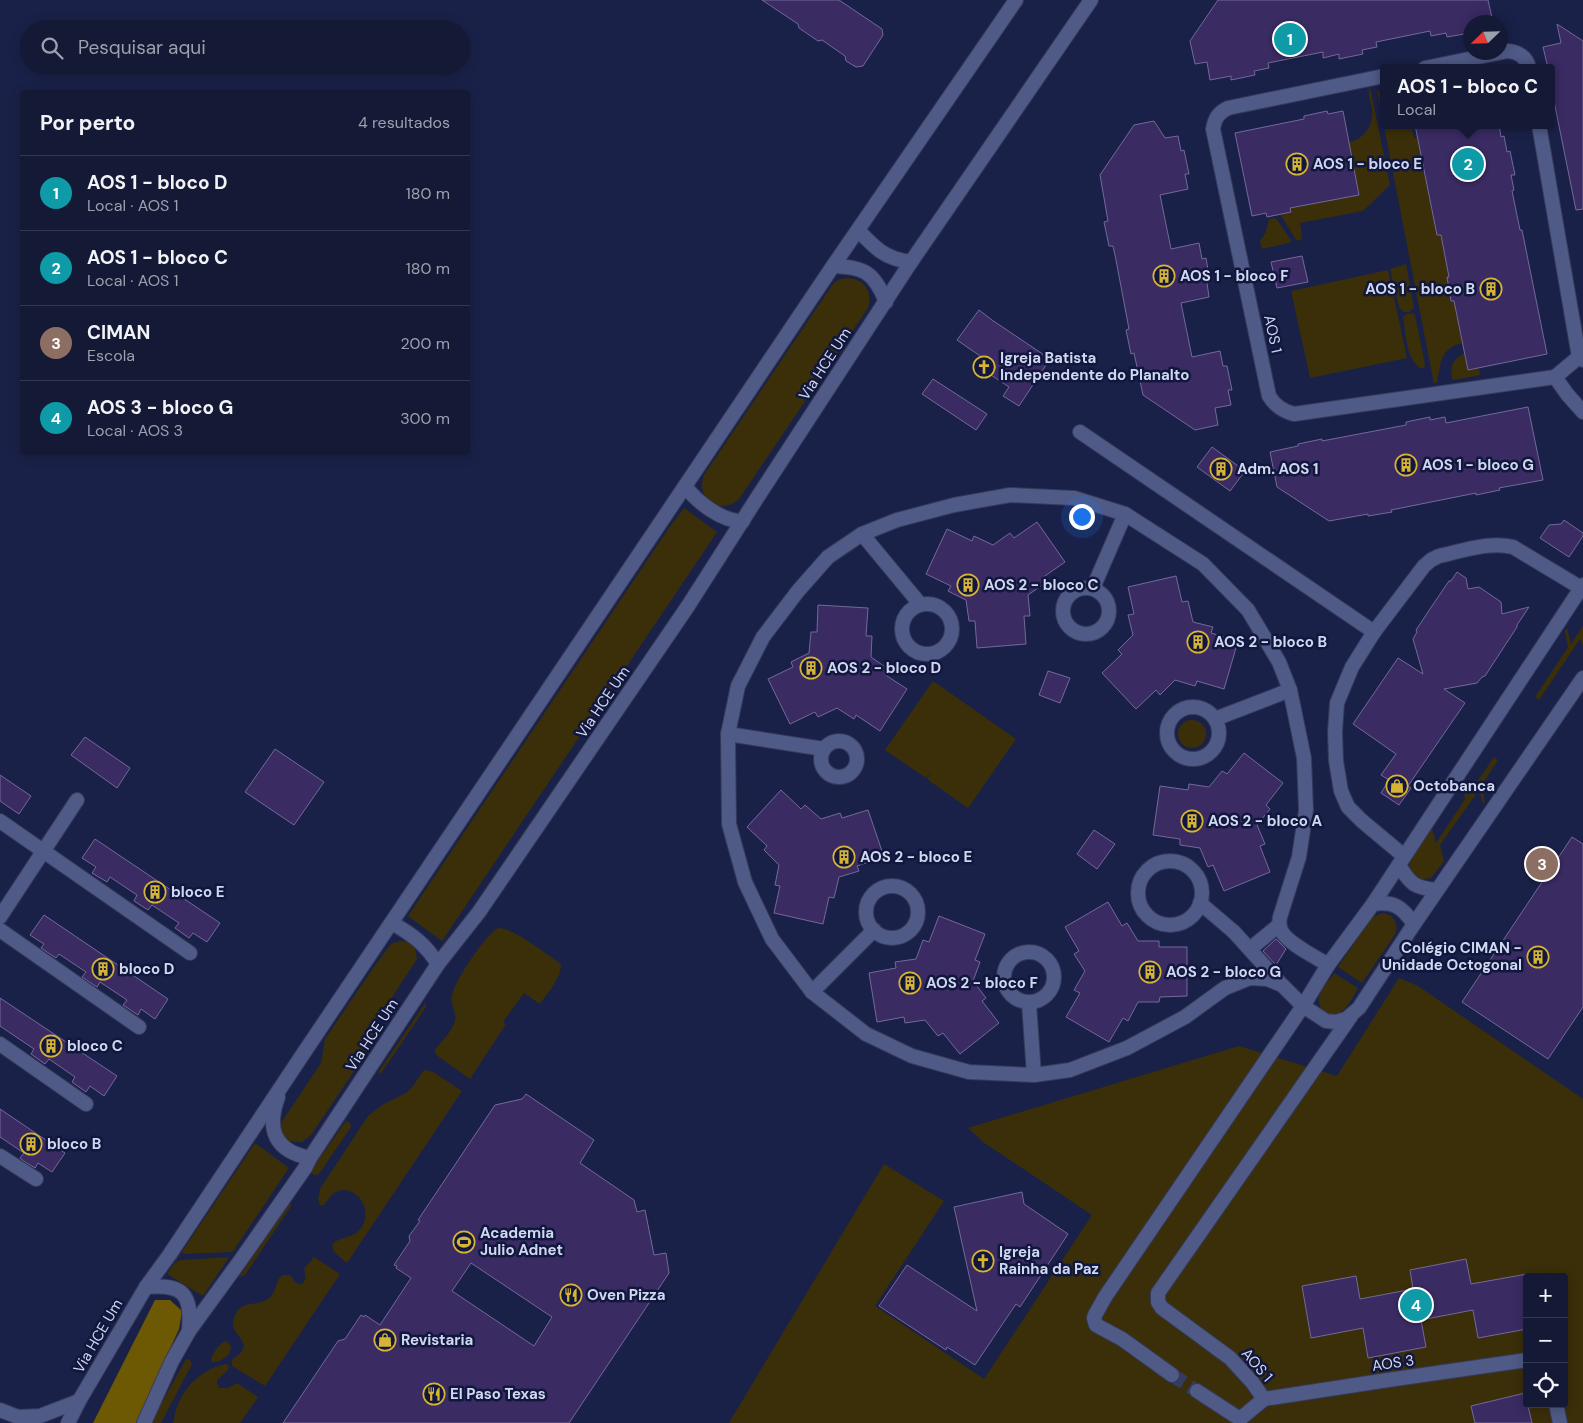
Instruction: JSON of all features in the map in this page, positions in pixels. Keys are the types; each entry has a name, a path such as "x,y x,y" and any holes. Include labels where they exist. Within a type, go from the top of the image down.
{"street":[{"name":"Via HCE Um","path":"68,1423 146,1287 833,266 1016,0"},
{"name":"Via HCE Um","path":"144,1423 172,1361 189,1331 305,1168 438,964 489,898 688,606 911,262 1091,0"},
{"path":"1446,64 1514,52 1522,56 1528,64"},
{"name":"AOS 1","path":"1380,77 1228,108 1221,112 1215,120 1213,129 1269,396 1274,404 1294,414 1555,377"},
{"path":"1540,129 1581,358 1555,377 1583,412"},
{"path":"858,230 873,246 886,255 911,262"},
{"path":"833,266 853,267 867,273 878,284 886,302"},
{"path":"1080,432 1374,632"},
{"path":"685,486 692,495 723,518 743,520"},
{"path":"1282,985 1267,979 1250,978 1225,988 1185,1017 1127,1048 1070,1070 1034,1075 969,1072 912,1056 866,1034 812,992 772,939 745,882 729,824 728,734 738,686 764,637 798,591 828,557 862,534 897,520 944,508 1010,495 1074,498 1125,514 1203,564 1248,610 1279,662 1290,690 1304,758 1306,810 1299,857 1279,925 1287,939 1328,965"},
{"path":"1093,588 1125,514"},
{"path":"862,534 920,604"},
{"path":"1172,1375 1122,1339 1096,1325 1095,1315 1105,1297 1303,1006 1328,965 1373,904 1401,860 1582,586 1504,545 1494,545 1439,556 1424,566 1374,632 1352,667 1337,703 1336,761 1341,791 1348,807 1401,860 1406,877 1422,888 1437,890"},
{"name":"AOS 1","path":"1264,1399 1252,1382 1224,1353 1162,1308 1158,1302 1158,1293 1353,1013 1359,1008 1437,890 1583,678"},
{"path":"1215,719 1290,690"},
{"path":"728,734 824,749"},
{"path":"0,917 77,800"},
{"path":"0,821 190,953"},
{"path":"1178,862 1187,866 1200,883 1202,893 1200,903 1196,913 1188,920 1168,925 1158,923 1142,909 1139,899 1139,888 1142,878 1148,870 1162,863 1178,862"},
{"path":"1373,904 1387,902 1398,907 1406,913 1414,924"},
{"path":"1200,903 1234,932 1303,1006 1326,1020 1336,1022 1346,1019 1353,1013"},
{"path":"392,923 416,938 428,949 438,964"},
{"path":"1250,949 1279,925"},
{"path":"0,930 140,1027"},
{"path":"812,992 874,930"},
{"path":"1029,1003 1034,1075"},
{"path":"0,1044 86,1104"},
{"path":"282,1085 275,1105 273,1122 275,1137 282,1148 298,1156 310,1158"},
{"path":"0,1156 36,1179"},
{"path":"146,1287 164,1286 182,1292 187,1298 190,1317 189,1331"},
{"name":"AOS 3","path":"1264,1399 1523,1361"},
{"path":"1197,1391 1240,1421 1264,1399"},
{"path":"0,1410 18,1417 40,1416 79,1401"},
{"path":"1557,1408 1560,1423"}],"shaded area":[{"path":"1370,87 1390,185 1363,211 1300,223 1302,239 1297,241 1280,214 1290,212 1290,208 1359,194 1349,142 1355,141 1362,136 1371,122"},
{"path":"1377,90 1380,94 1380,105"},
{"path":"1385,129 1412,129 1414,138 1417,138 1437,235 1441,235 1449,277 1447,277 1451,301 1454,301 1462,343 1445,353 1437,382 1434,384"},
{"path":"1276,218 1292,242 1262,249 1260,241 1266,232 1269,219"},
{"path":"1406,264 1414,307 1411,311 1406,312 1402,311 1399,307 1390,269"},
{"path":"1388,270 1407,358 1310,378 1291,291"},
{"path":"846,278 858,280 866,287 869,297 868,308 739,499 732,504 724,506 711,503 703,492 704,475 833,284 838,280"},
{"path":"1412,313 1415,315 1424,368 1421,368 1412,359 1408,346 1403,317"},
{"path":"1464,354 1468,370 1479,368 1480,375 1453,380 1452,364"},
{"path":"684,508 717,532 442,941 408,916"},
{"path":"1583,626 1583,646 1580,639 1539,700 1535,697 1568,647 1565,631 1567,628 1571,644"},
{"path":"933,681 1016,739 968,808 927,779 931,772 926,778 885,750"},
{"path":"1192,720 1202,724 1206,734 1202,744 1192,748 1182,744 1178,734 1182,724"},
{"path":"1494,757 1498,760 1481,786 1485,801 1483,804 1479,790 1440,845 1444,861 1431,878 1418,880 1409,866 1425,836 1432,828 1436,843 1465,799 1463,781 1468,795"},
{"path":"1382,913 1394,919 1396,933 1362,983 1338,967 1372,917"},
{"path":"498,928 512,932 561,964 560,970 554,985 540,1004 524,993 503,1022 506,1024 470,1079 436,1055 435,1050 454,1025 455,1014 452,995 454,988 479,948"},
{"path":"400,941 407,942 415,947 417,959 376,1022 375,1040 311,1135 302,1142 287,1141 280,1127 281,1123 321,1063 325,1039 391,944"},
{"path":"1334,973 1358,988 1345,1009 1338,1014 1330,1014 1320,1006 1319,996"},
{"path":"1399,978 1418,986 1583,1099 1583,1423 729,1423 884,1164 944,1201 875,1306 984,1379 1092,1215 983,1142 968,1128 1239,1046 1337,1076"},
{"path":"426,1002 426,1007 382,1072 377,1074"},
{"path":"423,1071 433,1072 462,1091 347,1263 334,1252 332,1245 360,1230 366,1211 360,1198 355,1193 341,1190 334,1193 324,1205 320,1205 318,1200 320,1189 368,1116 382,1105 406,1093"},
{"path":"346,1121 350,1123 351,1127 319,1174 314,1175 312,1169"},
{"path":"255,1143 289,1168 203,1296 167,1274","holes":["182,1252 184,1254 232,1252 229,1257 181,1260 175,1263"]},
{"path":"290,1202 291,1206 245,1275 239,1277"},
{"path":"314,1257 340,1274 265,1386 232,1366 232,1360 241,1352 244,1345 234,1328 234,1318 240,1308 270,1298 282,1275 290,1275 296,1283 302,1284 306,1278 304,1269"},
{"path":"155,1300 170,1300 182,1311 179,1329 136,1423 93,1423"},
{"path":"226,1341 231,1346 228,1355 222,1360 212,1362 211,1358 216,1350"},
{"path":"186,1359 190,1360 192,1364 161,1423 153,1423 155,1415"},
{"path":"226,1364 229,1366 228,1370 217,1380 219,1388 228,1388 237,1383 258,1397 240,1423 173,1423 179,1403 193,1381 212,1368"}],"building":[{"path":"762,0 839,0 882,29 883,35 863,66 856,67 846,61 845,56 822,40 818,41 799,28 798,24"},
{"path":"1218,0 1488,0 1491,15 1463,15 1463,34 1447,37 1446,33 1431,36 1430,31 1376,42 1377,47 1362,50 1363,54 1339,59 1339,54 1323,58 1323,52 1268,63 1269,68 1254,71 1255,75 1231,80 1231,76 1210,80 1207,62 1195,64 1190,41"},
{"path":"1557,24 1583,41 1583,209 1576,210 1555,106 1555,64 1547,64 1543,47 1561,43"},
{"name":"AOS 1 - bloco E","path":"1327,111 1328,114 1343,111 1359,195 1290,208 1291,212 1267,217 1266,213 1252,216 1235,133 1304,119 1304,116"},
{"name":"AOS 1 - bloco F","path":"1154,121 1165,138 1178,136 1181,151 1184,150 1189,174 1185,174 1188,189 1160,195 1171,249 1199,243 1202,259 1206,258 1210,282 1207,283 1209,297 1181,303 1192,357 1220,351 1223,366 1227,366 1232,390 1228,390 1231,405 1215,408 1218,425 1195,430 1143,395 1134,353 1131,354 1126,330 1129,329 1113,246 1109,246 1104,222 1108,221 1100,175 1134,125"},
{"path":"1416,129 1500,129 1501,137 1504,136 1507,152 1510,151 1515,175 1511,175 1514,190 1512,191 1520,230 1522,230 1547,354 1468,370 1454,301 1451,301 1447,277 1449,277 1441,235 1437,235"},
{"path":"1302,256 1308,282 1277,288 1271,262"},
{"name":"Igreja Batista Independente do Planalto","path":"979,310 1050,359 1019,406 1003,396 1009,387 991,375 996,367 957,340"},
{"name":"Igreja Batista Independente do Planalto","path":"933,379 987,414 976,430 922,394"},
{"name":"AOS 1 - bloco G","path":"1528,407 1543,480 1499,488 1500,490 1476,495 1476,493 1391,510 1392,512 1329,521 1277,487 1270,452 1322,439 1322,441 1406,425 1406,422 1430,417 1430,420 1445,417 1446,423"},
{"name":"Adm. AOS 1","path":"1212,447 1245,471 1230,491 1197,467"},
{"path":"1564,520 1583,533 1583,536 1569,557 1540,538 1549,525 1561,524"},
{"name":"AOS 2 - bloco C","path":"1037,522 1065,562 1042,578 1045,583 1028,595 1030,616 1024,616 1026,644 977,648 975,621 969,621 966,600 948,591 951,586 926,574 947,529 972,541 974,536 993,545 1010,533 1014,538"},
{"path":"1457,572 1466,578 1468,589 1479,587 1501,602 1502,614 1529,607 1485,676 1477,683 1444,689 1465,703 1408,786 1411,788 1399,805 1381,793 1389,780 1381,775 1396,754 1353,724 1398,658 1423,674 1413,639 1417,632 1416,630"},
{"name":"AOS 2 - bloco B","path":"1176,576 1182,602 1188,601 1193,622 1213,627 1211,633 1238,641 1224,689 1197,681 1195,686 1175,680 1160,695 1156,690 1136,709 1102,673 1122,654 1118,650 1133,635 1128,615 1134,614 1128,587"},
{"name":"AOS 2 - bloco D","path":"818,605 868,608 866,636 872,636 871,657 888,669 884,674 907,689 880,731 856,715 854,719 837,708 818,717 815,712 790,724 768,679 793,667 791,662 809,653 811,632 817,632"},
{"path":"1048,671 1070,678 1060,703 1039,695"},
{"path":"85,737 130,768 117,788 71,755"},
{"path":"275,749 324,782 294,825 245,792"},
{"name":"AOS 2 - bloco A","path":"1244,753 1283,783 1266,805 1270,809 1257,825 1265,844 1260,846 1270,872 1224,891 1213,865 1208,867 1200,848 1180,845 1180,839 1153,835 1160,786 1188,790 1189,784 1209,787 1222,771 1227,774"},
{"path":"0,775 31,796 19,814 0,801"},
{"name":"AOS 2 - bloco E","path":"781,790 801,809 805,805 821,819 840,813 842,818 868,810 884,857 857,866 859,871 839,877 834,898 829,897 823,924 774,913 780,886 775,885 779,865 764,850 767,846 747,827"},
{"path":"1094,830 1115,844 1097,869 1077,854"},
{"name":"Colégio CIMAN - Unidade Octogonal","path":"1572,837 1583,844 1583,1007 1548,1059 1462,1002"},
{"name":"bloco E","path":"95,839 220,923 207,942 193,933 189,938 175,928 179,923 152,905 148,910 134,901 137,895 110,877 107,882 92,873 96,867 82,858"},
{"name":"AOS 2 - bloco G","path":"1108,902 1122,926 1127,923 1138,941 1159,941 1159,947 1187,947 1187,996 1160,997 1159,1002 1138,1002 1128,1021 1123,1018 1109,1042 1066,1017 1080,993 1074,990 1085,971 1074,954 1079,951 1065,927"},
{"name":"bloco D","path":"44,915 168,999 155,1019 141,1009 138,1015 123,1005 127,1000 100,982 97,987 82,977 86,972 59,954 56,958 41,948 44,944 30,935"},
{"name":"AOS 2 - bloco F","path":"939,916 985,934 975,960 980,962 973,981 986,998 982,1001 999,1023 960,1054 943,1033 938,1036 925,1020 905,1023 904,1017 877,1022 869,973 896,968 895,962 916,959 923,940 929,942"},
{"path":"1276,939 1286,949 1276,965 1263,951"},
{"name":"bloco C","path":"0,998 117,1076 104,1096 90,1086 86,1092 72,1082 75,1077 49,1059 45,1064 31,1054 34,1049 0,1026"},
{"path":"526,1094 594,1140 580,1163 634,1200 637,1212 645,1210 654,1255 666,1253 669,1273 569,1423 283,1423 338,1341 345,1339 361,1315 364,1317 365,1315 380,1325 411,1278 394,1265 410,1241 409,1236 420,1221 418,1220 495,1105 522,1099","holes":["471,1263 552,1317 534,1346 452,1291"]},
{"name":"bloco B","path":"0,1109 65,1153 52,1172 38,1163 35,1168 25,1162 20,1158 24,1153 0,1137"},
{"path":"1022,1192 1024,1204 1068,1234 1020,1307 1016,1304 975,1365 947,1347 946,1350 879,1306 907,1265 977,1311 954,1207"},
{"path":"1466,1259 1471,1284 1523,1275 1523,1330 1478,1338 1473,1310 1421,1320 1426,1347 1368,1358 1363,1328 1311,1338 1302,1286 1356,1276 1360,1299 1413,1289 1410,1270"},
{"path":"1523,1393 1523,1408 1528,1408 1532,1423 1475,1423 1471,1406"}],"tunnel":[{"path":"1172,1375 1197,1391"}],"place":[{"name":"AOS 1 - bloco D","path":"1290,39"},
{"name":"AOS 1 - bloco E","path":"1297,164"},
{"name":"AOS 1 - bloco C","path":"1468,164"},
{"name":"AOS 1 - bloco F","path":"1164,276"},
{"name":"AOS 1 - bloco B","path":"1491,289"},
{"name":"Igreja Batista Independente do Planalto","path":"984,367"},
{"name":"AOS 1 - bloco G","path":"1406,465"},
{"name":"Adm. AOS 1","path":"1221,469"},
{"name":"AOS 2 - bloco C","path":"968,585"},
{"name":"AOS 2 - bloco B","path":"1198,642"},
{"name":"AOS 2 - bloco D","path":"811,668"},
{"name":"Octobanca","path":"1397,786"},
{"name":"AOS 2 - bloco A","path":"1192,821"},
{"name":"AOS 2 - bloco E","path":"844,857"},
{"name":"CIMAN","path":"1542,864"},
{"name":"bloco E","path":"155,892"},
{"name":"Colégio CIMAN - Unidade Octogonal","path":"1538,957"},
{"name":"bloco D","path":"103,969"},
{"name":"AOS 2 - bloco G","path":"1150,972"},
{"name":"AOS 2 - bloco F","path":"910,983"},
{"name":"bloco C","path":"51,1046"},
{"name":"bloco B","path":"31,1144"},
{"name":"Academia Julio Adnet","path":"464,1242"},
{"name":"Igreja Rainha da Paz","path":"983,1261"},
{"name":"Oven Pizza","path":"571,1295"},
{"name":"AOS 3 - bloco G","path":"1416,1305"},
{"name":"Revistaria","path":"385,1340"},
{"name":"El Paso Texas","path":"434,1394"}]}
